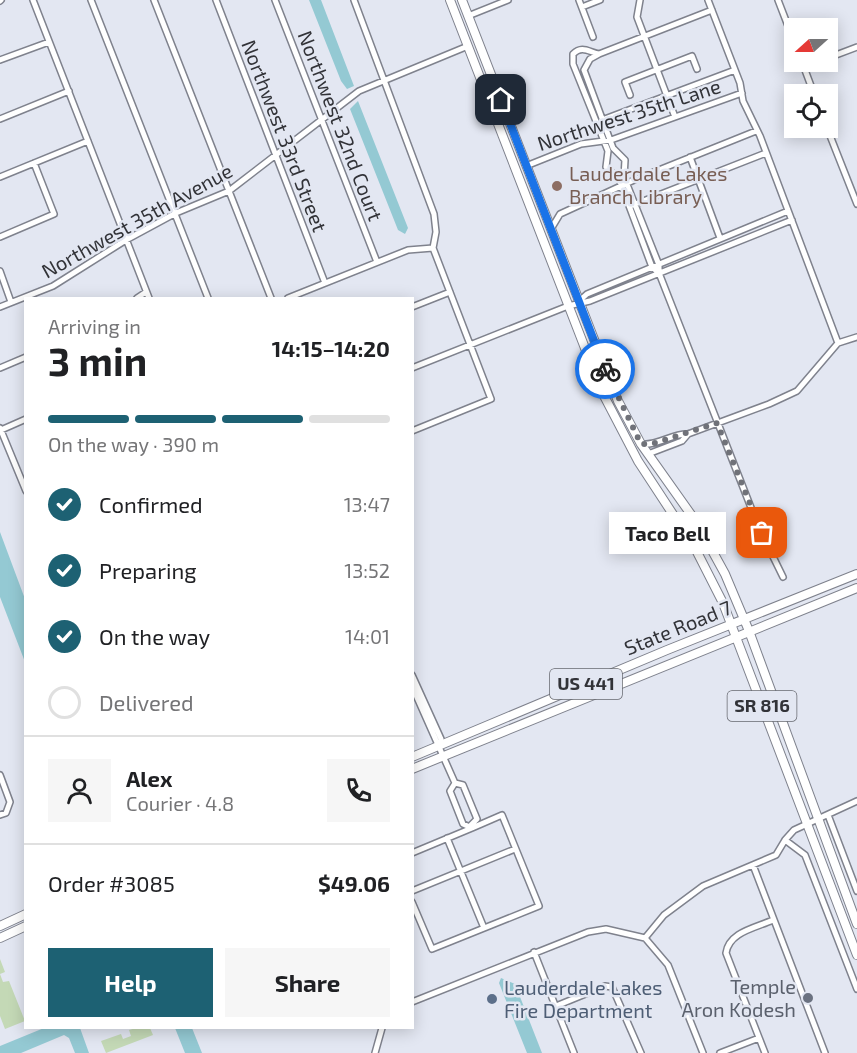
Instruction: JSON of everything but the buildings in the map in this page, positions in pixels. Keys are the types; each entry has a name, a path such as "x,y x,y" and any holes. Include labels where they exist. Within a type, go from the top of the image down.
{"main road":[{"name":"SR 816","path":"450,0 602,393 630,447 695,548 732,624 857,955"},
{"name":"SR 816","path":"462,0 609,381 641,444 706,539 744,619 857,924"},
{"path":"468,46 484,58"},
{"path":"512,161 520,166 526,166"},
{"path":"516,170 531,180"},
{"path":"630,447 648,454"},
{"name":"State Road 7","path":"414,757 857,574"},
{"name":"State Road 7","path":"414,768 857,588"},
{"path":"536,718 546,710 584,693 586,685"},
{"path":"0,926 24,915"},
{"path":"2,937 14,919"},
{"path":"2,937 24,928"}],"street":[{"path":"33,0 148,295"},
{"path":"91,0 208,297"},
{"path":"154,0 271,297"},
{"name":"Northwest 33rd Street","path":"216,0 324,283"},
{"name":"Northwest 32nd Court","path":"275,0 377,262"},
{"path":"354,0 434,214 436,232 433,248 491,399 414,430"},
{"path":"468,16 508,0"},
{"path":"579,0 593,37"},
{"path":"582,7 600,0"},
{"path":"640,0 637,17 675,117"},
{"path":"708,0 735,70 751,122 766,153 838,344"},
{"path":"778,0 785,18"},
{"path":"584,70 590,59 599,54 712,10"},
{"path":"0,60 49,42"},
{"name":"Northwest 35th Avenue","path":"25,297 54,286 126,240 176,213 229,191 359,91 468,46"},
{"path":"838,54 857,46"},
{"path":"599,54 583,49 576,51 573,64 608,151 606,167 624,186 759,528 783,577"},
{"path":"630,95 625,82 692,56 697,69"},
{"path":"573,64 582,66 613,148 625,160 624,186"},
{"path":"596,123 735,70"},
{"path":"0,119 69,91"},
{"name":"Northwest 35th Lane","path":"526,166 581,144 611,140 742,93"},
{"path":"551,230 560,214 756,131"},
{"path":"831,138 857,204"},
{"path":"0,177 88,141"},
{"path":"632,205 766,153"},
{"path":"690,157 720,238"},
{"path":"0,237 54,214 34,163"},
{"path":"414,367 578,302 588,294 788,211"},
{"path":"578,302 590,301 792,220"},
{"path":"290,297 408,250 433,248"},
{"path":"0,271 12,302"},
{"path":"414,307 450,292"},
{"name":"Northwest 35th Avenue","path":"0,307 24,297"},
{"path":"641,444 652,444 679,433 688,434 797,391 838,344 857,337"},
{"path":"0,368 24,358"},
{"path":"24,420 0,429 24,486"},
{"path":"648,454 682,441 688,434"},
{"path":"414,680 415,693 432,735 441,746 455,783"},
{"path":"0,776 10,802 10,808 0,815"},
{"path":"455,783 463,785 477,819 471,827"},
{"path":"455,783 450,790 456,807 463,824 471,827"},
{"path":"645,938 664,915 682,899 703,886 776,855 785,840 806,824 857,801"},
{"path":"414,852 502,815 539,906 432,949 414,907"},
{"path":"828,815 856,889 845,892"},
{"path":"447,838 484,928"},
{"path":"785,840 806,855 856,981 857,989"},
{"path":"414,890 515,849"},
{"path":"753,865 825,1053"},
{"path":"824,901 835,897"},
{"path":"765,1053 726,953 727,944 732,937 773,920"},
{"path":"414,1001 534,952 588,932 606,929 645,938 669,965 703,1053"},
{"path":"534,952 574,1053"},
{"path":"556,1006 605,986 612,987 641,1053"},
{"path":"375,1053 382,1029"},
{"path":"720,1053 759,1038"}],"green space":[{"path":"0,959 5,972 0,974"},
{"path":"0,974 3,982 9,981 24,1021 5,1029 0,1016"},
{"path":"150,1029 153,1035 106,1053 101,1041 121,1034 123,1039 131,1036 129,1030"}],"water":[{"path":"309,0 321,0 354,86 347,89 341,81"},
{"path":"358,101 408,228 405,234 398,230 350,109"},
{"path":"0,532 24,596 24,659 0,597"},
{"path":"501,978 515,984 542,1053 527,1053 499,983"},
{"path":"42,1029 80,1029 89,1053 75,1053 69,1038 64,1035 21,1053 0,1053 0,1046"},
{"path":"175,1029 192,1029 202,1053 185,1053"}],"way so far":[{"path":"605,369 626,417 641,444 652,444 679,433 688,434 717,423 762,533"}],"place":[{"name":"Lauderdale Lakes Branch Library","path":"557,186"},
{"name":"Taco Bell","path":"762,533"},
{"name":"Temple Aron Kodesh","path":"808,998"},
{"name":"Lauderdale Lakes Fire Department","path":"492,999"}],"route":[{"path":"501,100 605,369"}]}
